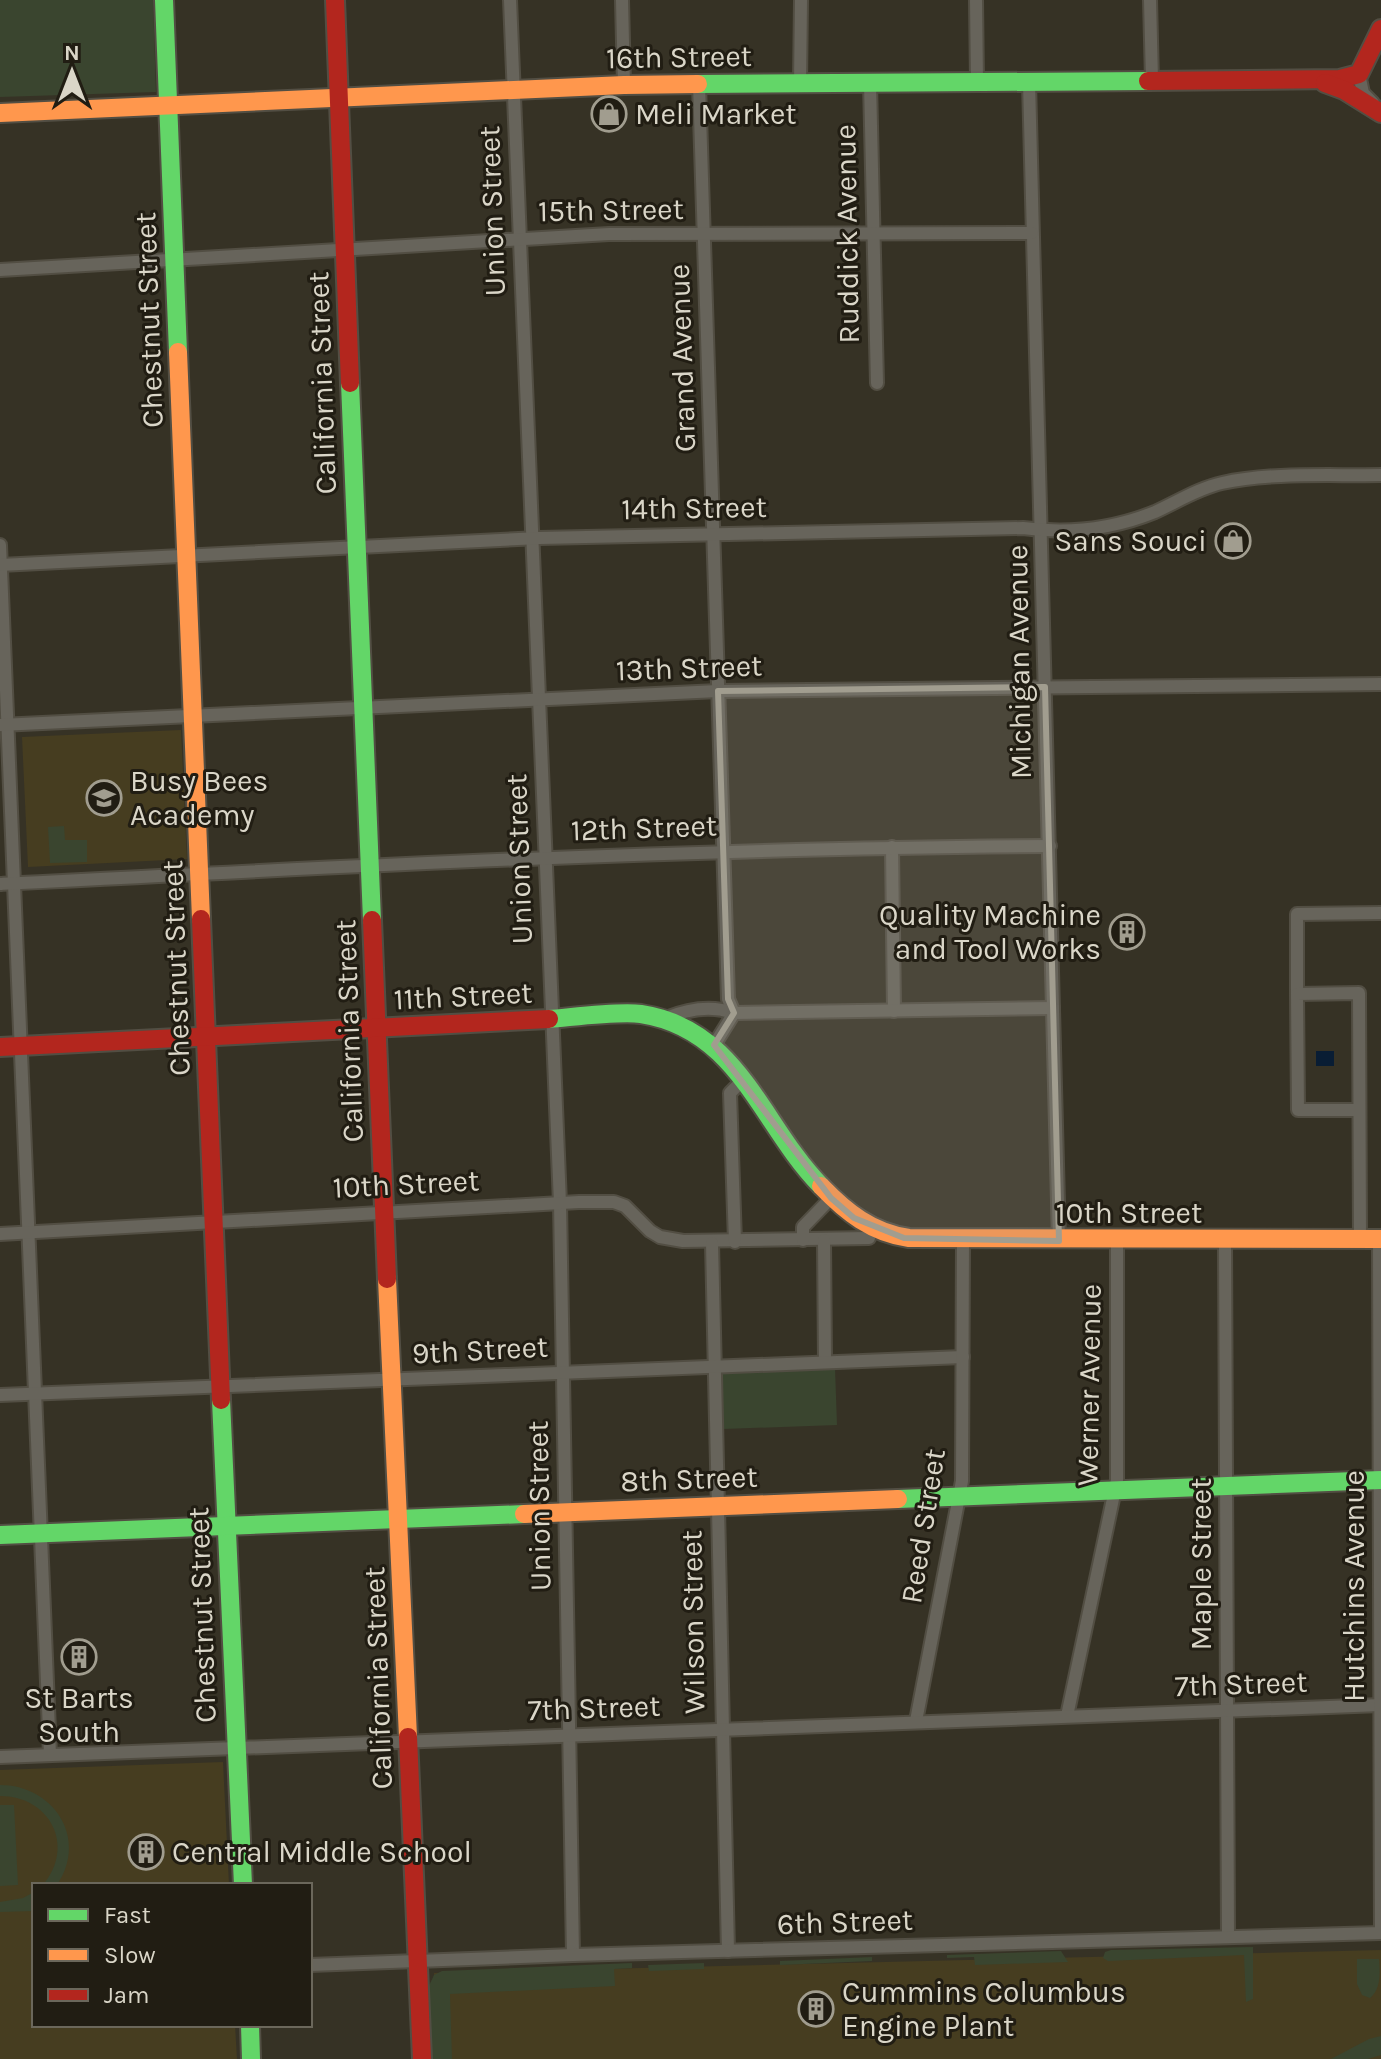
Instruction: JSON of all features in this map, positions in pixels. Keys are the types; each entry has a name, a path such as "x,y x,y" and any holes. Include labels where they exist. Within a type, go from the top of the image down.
{"street":[{"name":"Chestnut Street","path":"164,0 243,1883"},
{"name":"California Street","path":"335,0 422,2059"},
{"name":"Union Street","path":"510,0 560,1203 573,1955"},
{"path":"622,0 624,85"},
{"path":"800,84 801,0"},
{"path":"976,0 977,82"},
{"path":"1150,0 1152,80"},
{"path":"1381,29 1359,74 1363,93 1381,112"},
{"name":"16th Street","path":"0,113 624,85 1340,79 1359,74"},
{"path":"1315,79 1344,90 1381,112"},
{"name":"Michigan Avenue","path":"1029,82 1059,1241"},
{"name":"Ruddick Avenue","path":"870,83 877,383"},
{"name":"Grand Avenue","path":"699,84 728,999 734,1013"},
{"name":"15th Street","path":"0,270 519,238 703,233 1032,233"},
{"name":"14th Street","path":"0,565 531,538 1097,528 1126,521 1223,483 1251,479 1381,475"},
{"path":"0,545 7,883 20,1046 50,1755"},
{"name":"13th Street","path":"4,725 718,691 1381,684"},
{"name":"12th Street","path":"7,883 545,857 892,847 1050,846"},
{"path":"892,847 894,1011"},
{"path":"1359,1110 1298,1110 1297,914 1381,913"},
{"name":"Hutchins Avenue","path":"1297,994 1359,993 1359,1110 1373,1239 1380,1480 1381,1933"},
{"name":"11th Street","path":"0,1047 640,1014 666,1018 685,1010 719,1008 734,1013 1053,1008"},
{"path":"714,1045 734,1013"},
{"path":"666,1018 714,1045 744,1079 831,1198 874,1235"},
{"path":"735,1242 730,1093 744,1079"},
{"path":"803,1240 803,1227 831,1198"},
{"name":"10th Street","path":"0,1234 614,1202 625,1206 660,1237 712,1243 824,1240 874,1235 1059,1241 1373,1239"},
{"path":"824,1240 825,1362"},
{"name":"Reed Street","path":"916,1721 962,1481 963,1240"},
{"name":"Maple Street","path":"1225,1240 1228,1937"},
{"name":"Werner Avenue","path":"1067,1716 1115,1491 1117,1241"},
{"name":"Wilson Street","path":"712,1243 728,1951"},
{"name":"9th Street","path":"0,1395 963,1357"},
{"name":"8th Street","path":"0,1535 1380,1480"},
{"name":"7th Street","path":"0,1757 1381,1705"},
{"name":"6th Street","path":"312,1965 1381,1933"},
{"path":"250,2027 251,2059"}],"highlighted area":[{"path":"1045,687 1059,1241 904,1238 854,1218 831,1198 714,1045 734,1013 728,999 718,691"}],"shaded area":[{"name":"Busy Bees Academy","path":"181,730 187,859 28,867 22,737"},
{"path":"223,1762 229,1883 32,1883 32,2027 235,2027 237,2059 0,2059 0,1770"},
{"path":"1381,1950 1381,2059 438,2059 434,1973"}],"green space":[{"path":"0,0 153,0 156,92 0,97"},
{"path":"64,826 65,840 87,840 87,862 50,863 48,827"},
{"path":"835,1368 837,1425 723,1429 721,1371"},
{"path":"0,1785 19,1787 50,1804 60,1817 67,1833 69,1850 66,1867 58,1883 44,1883 53,1870 57,1855 53,1826 32,1804 18,1798 0,1796"},
{"path":"0,1805 14,1805 18,1885 0,1886"},
{"path":"32,1893 32,1911 0,1912 0,1902"},
{"path":"1253,1947 1253,1999 1246,2002 1244,1955 1108,1961 1103,1958 1105,1952 1111,1950"},
{"path":"1061,1951 1068,1962 975,1965 974,1957 947,1958 947,1955"},
{"path":"872,1957 872,1961 780,1965 780,1961"},
{"path":"1357,1959 1379,1959 1378,1985 1370,1998 1362,1995 1357,1984"},
{"path":"632,1963 632,1968 614,1969 615,1986 450,1994 452,2059 431,2059 427,1990 434,1975 442,1971"},
{"path":"704,1963 704,1969 649,1971 648,1965"},
{"path":"1381,2036 1381,2055 1368,2059 1331,2059 1369,2039"}],"water":[{"path":"1316,1051 1334,1051 1334,1066 1316,1066"}],"traffic: fast":[{"path":"164,0 178,352"},
{"path":"698,84 1148,81"},
{"path":"350,383 372,920"},
{"path":"549,1019 641,1014 674,1023 702,1039 725,1059 745,1083 800,1162 821,1186"},
{"path":"221,1400 243,1883"},
{"path":"898,1499 1381,1480"},
{"path":"0,1535 524,1514"},
{"path":"250,2027 251,2059"}],"traffic: slow":[{"path":"0,113 698,84"},
{"path":"178,352 201,919"},
{"path":"821,1186 860,1220 909,1238 1381,1239"},
{"path":"387,1279 408,1737"},
{"path":"524,1514 898,1499"}],"traffic: jam":[{"path":"335,0 350,383"},
{"path":"1148,81 1340,79 1359,74 1381,29"},
{"path":"1325,83 1344,90 1381,113"},
{"path":"201,919 221,1400"},
{"path":"372,920 387,1279"},
{"path":"0,1047 549,1019"},
{"path":"408,1737 422,2059"}],"place":[{"name":"Meli Market","path":"609,114"},
{"name":"Sans Souci","path":"1233,541"},
{"name":"Busy Bees Academy","path":"104,798"},
{"name":"Quality Machine and Tool Works","path":"1127,932"},
{"name":"St Barts South","path":"79,1657"},
{"name":"Central Middle School","path":"146,1852"},
{"name":"Cummins Columbus Engine Plant","path":"816,2009"}]}
